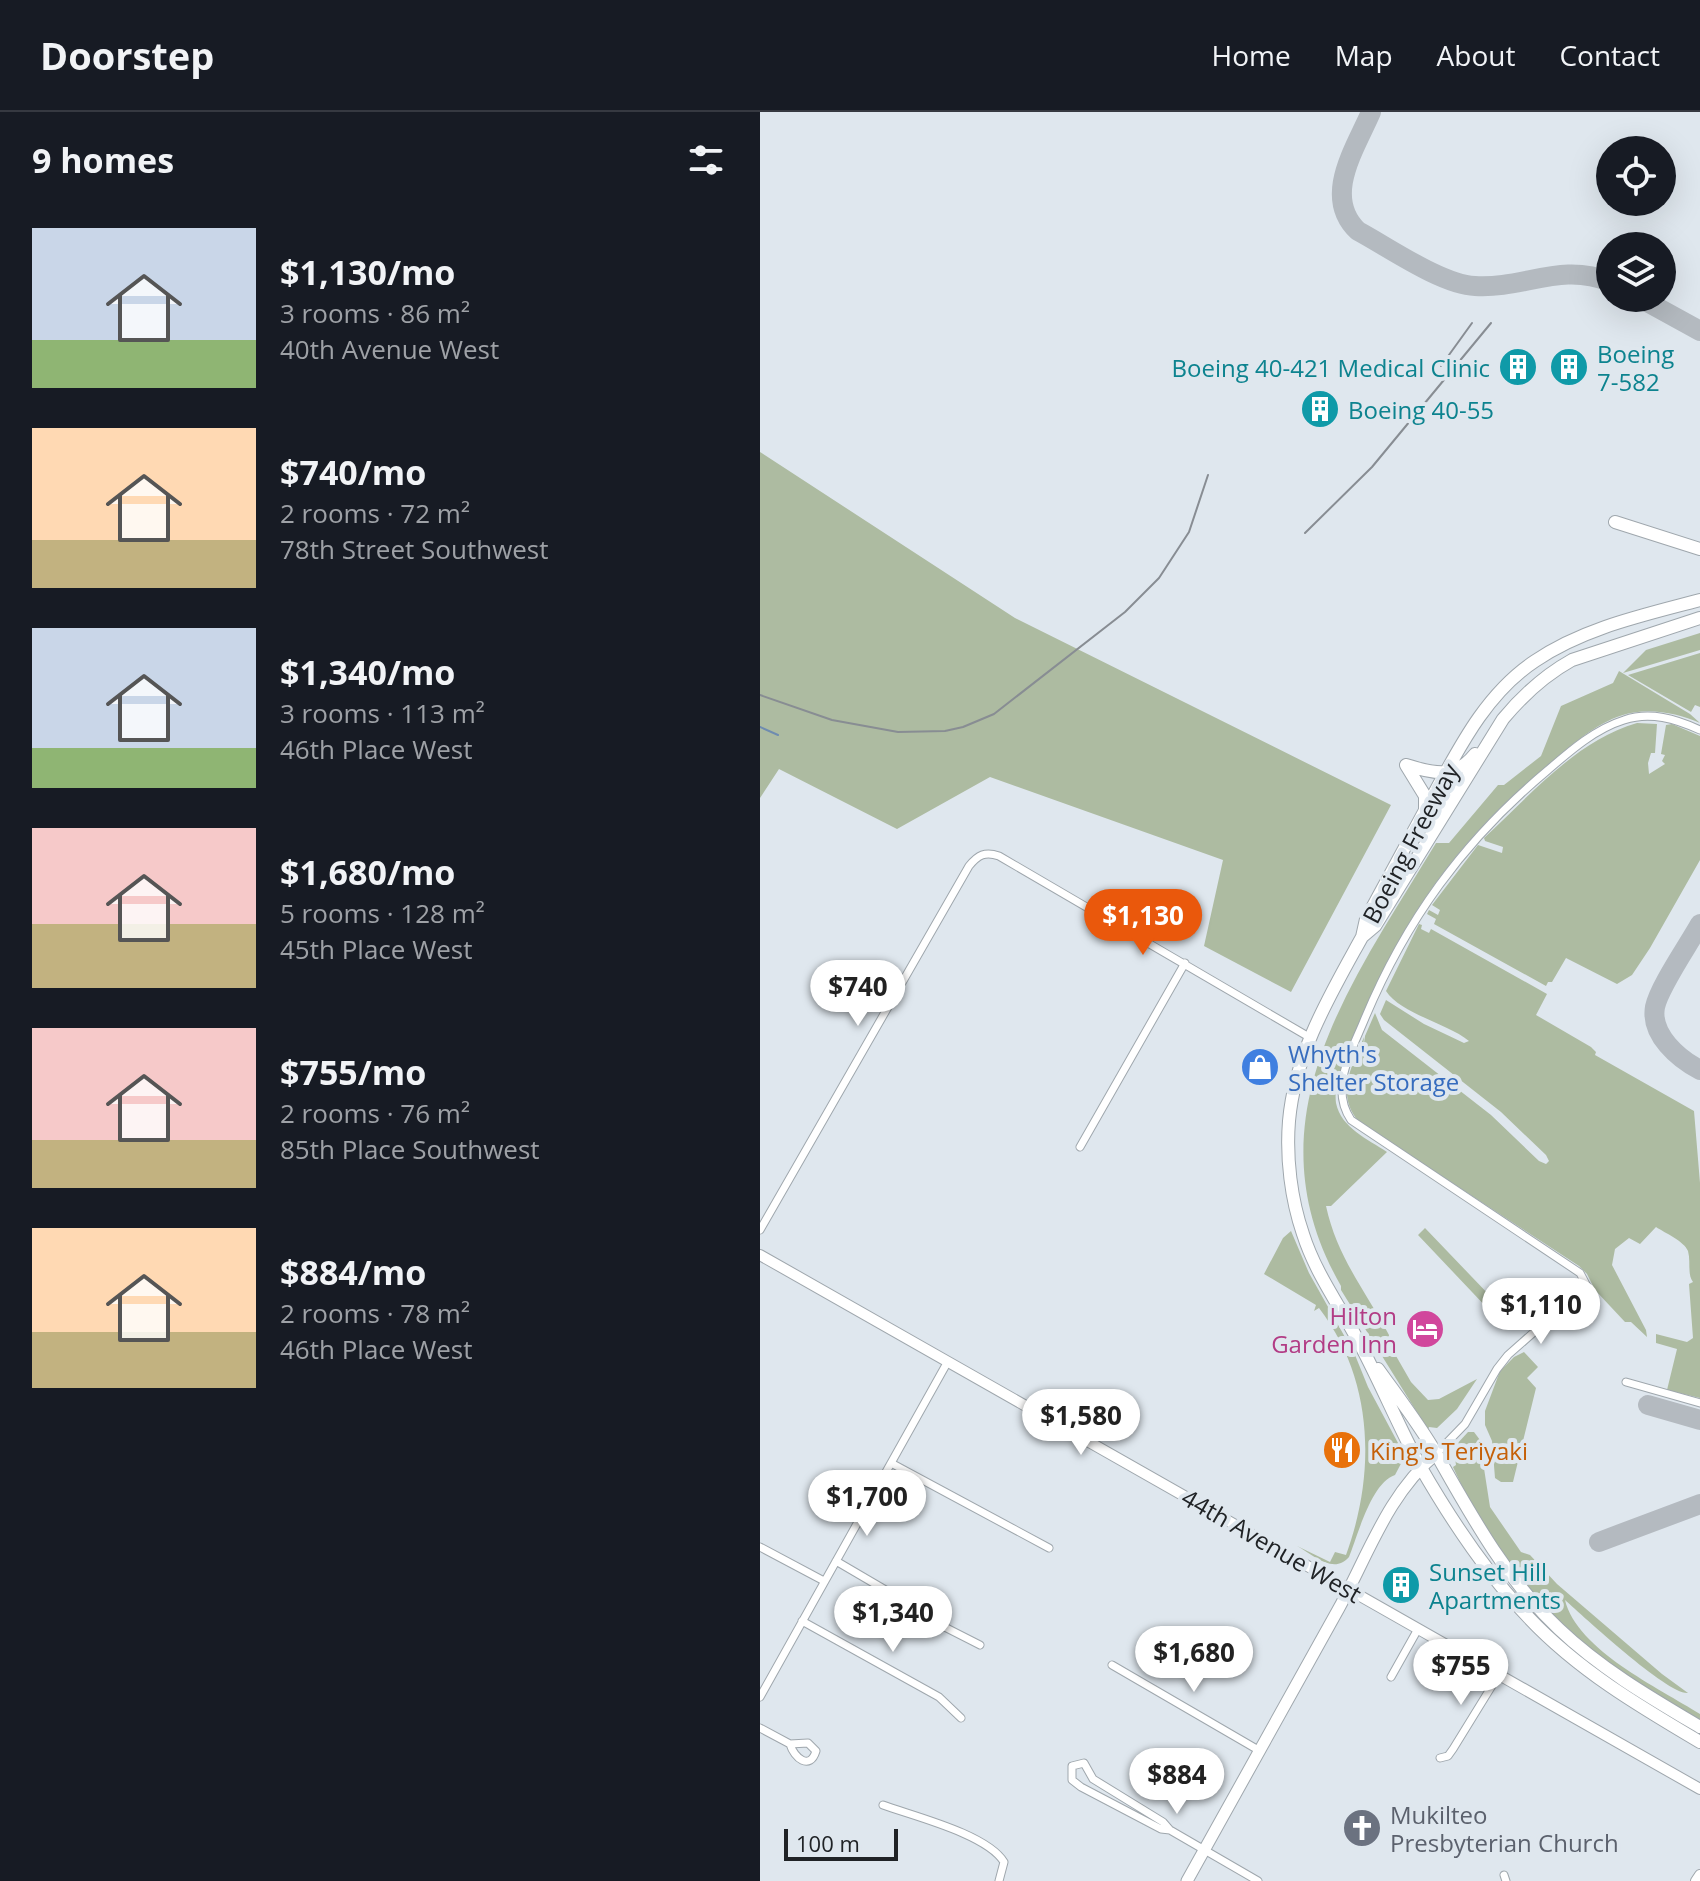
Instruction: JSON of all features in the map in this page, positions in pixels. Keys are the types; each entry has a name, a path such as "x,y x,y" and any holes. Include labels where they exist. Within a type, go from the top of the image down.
{"highway":[{"path":"1615,522 1700,549"},
{"name":"Boeing Freeway","path":"1362,937 1366,919 1422,816 1474,724 1491,702 1533,661 1568,641 1601,628 1697,601"},
{"name":"Boeing Freeway","path":"1362,937 1375,926 1503,719 1537,684 1572,660 1700,618"},
{"path":"1422,816 1425,796 1406,765 1446,773 1466,765 1503,719"},
{"path":"1362,937 1309,1037 1295,1083 1289,1120 1288,1149 1296,1209 1319,1273 1362,1347 1421,1467 1475,1554 1531,1621 1603,1682 1700,1742"},
{"path":"1362,1347 1409,1412 1486,1541 1515,1580 1559,1629 1614,1674 1700,1727"}],"main road":[{"path":"1187,1881 1349,1589 1382,1523 1421,1467 1436,1454"}],"street":[{"path":"1436,1454 1465,1424 1508,1355 1559,1310 1590,1292 1580,1273 1360,1128 1345,1112 1340,1089 1375,995 1417,915 1460,856 1514,798 1592,735 1624,719 1663,717 1700,730"},
{"path":"760,1230 969,866 983,854 999,856 1309,1037"},
{"path":"1080,1147 1185,963"},
{"name":"44th Avenue West","path":"760,1255 1700,1789"},
{"path":"760,1697 947,1363"},
{"path":"1626,1382 1700,1403"},
{"path":"891,1463 1049,1548"},
{"path":"760,1547 824,1581"},
{"path":"836,1561 894,1595 921,1615 980,1645"},
{"path":"802,1621 939,1697 961,1718"},
{"path":"1391,1677 1418,1629"},
{"path":"1112,1665 1260,1751"},
{"path":"1440,1758 1448,1756 1453,1749 1498,1676"},
{"path":"760,1728 790,1744"},
{"path":"1170,1830 1161,1829 1081,1787 1072,1780 1072,1766 1084,1763 1093,1779 1163,1822 1170,1830 1258,1881"},
{"path":"883,1805 954,1829 993,1850 1004,1862 999,1881"},
{"path":"1696,1881 1700,1875"}],"green space":[{"path":"760,452 1015,618 1391,805 1291,992 1204,946 1223,860 990,777 897,829 779,769 760,798"},
{"path":"1700,633 1700,650 1623,673 1646,650"},
{"path":"1700,653 1700,707 1695,705 1691,712 1628,675"},
{"path":"1619,671 1700,723 1682,716 1652,711 1612,719 1574,743 1515,794 1458,854 1412,919 1373,992 1339,1076 1336,1103 1343,1119 1356,1132 1387,1152 1331,1206 1326,1206 1337,1241 1389,1335 1388,1342 1411,1382 1428,1400 1439,1399 1477,1379 1457,1409 1437,1428 1429,1427 1428,1430 1341,1290 1314,1225 1304,1167 1307,1110 1321,1055 1344,1001 1372,948 1436,843 1449,843 1498,785 1504,785 1541,756 1561,706 1613,683"},
{"path":"1637,723 1657,724 1655,753 1651,753 1648,763 1649,774 1665,764 1662,761 1665,755 1661,754 1666,725 1672,724 1700,736 1700,860 1632,975 1617,984 1566,958 1552,982 1546,986 1434,924 1436,919 1427,914 1429,910 1438,915 1440,910 1432,905 1478,845 1502,853 1503,847 1484,838 1573,756 1615,731"},
{"path":"1419,924 1422,925 1421,929 1429,933 1431,929 1547,994 1536,1015 1591,1047 1595,1055 1694,1111 1700,1183 1700,1398 1667,1390 1677,1349 1656,1343 1656,1334 1687,1342 1693,1338 1689,1284 1693,1282 1688,1251 1683,1244 1656,1227 1640,1244 1629,1238 1615,1249 1612,1265 1647,1337 1631,1322 1625,1322 1595,1290 1579,1266 1359,1122 1352,1111 1348,1101 1348,1080 1364,1037 1362,1058 1365,1036 1375,1013 1382,1030 1491,1115 1539,1161 1546,1164 1549,1161 1501,1112 1380,1014 1386,1000 1424,1024 1464,1043 1469,1041 1402,1006 1386,991"},
{"path":"1425,1228 1516,1323 1508,1330 1418,1235"},
{"path":"1291,1231 1309,1273 1355,1355 1368,1387 1405,1456 1395,1475 1379,1488 1372,1499 1349,1557 1337,1564 1323,1562 1297,1546 1330,1562 1335,1552 1346,1555 1356,1524 1365,1460 1360,1396 1351,1365 1319,1308 1314,1311 1316,1305 1264,1274 1283,1238"},
{"path":"1524,1352 1538,1367 1527,1378 1536,1388 1513,1482 1501,1482 1495,1478 1492,1441 1485,1425 1485,1411 1500,1371"},
{"path":"1468,1432 1474,1432 1480,1440 1482,1457 1478,1460 1483,1462 1490,1507 1521,1552 1530,1555 1557,1584 1688,1693 1663,1682 1645,1669 1565,1600 1585,1635 1642,1680 1700,1714 1700,1720 1619,1671 1588,1647 1548,1610 1510,1565 1471,1506 1453,1467 1456,1465 1455,1458 1451,1457 1456,1445"}],"waterway":[{"path":"760,727 778,735"}],"taxiway":[{"path":"1371,112 1350,157 1342,188 1348,218 1358,231 1415,264 1462,284 1493,286 1559,275 1596,278"},
{"path":"1665,312 1700,331"},
{"path":"1700,924 1662,988 1655,1007 1657,1027 1668,1045 1700,1070"},
{"path":"1648,1405 1700,1420"},
{"path":"1599,1542 1700,1504"}],"railway":[{"path":"1441,366 1472,323"},
{"path":"1305,533 1372,467 1491,323"},
{"path":"760,695 832,720 898,732 945,731 994,714 1125,612 1159,578 1189,532 1208,475"}],"place":[{"name":"Boeing 40-421 Medical Clinic","path":"1518,367"},
{"name":"Boeing 7-582","path":"1569,367"},
{"name":"Boeing 40-55","path":"1320,409"},
{"name":"Whyth's Shelter Storage","path":"1260,1067"},
{"name":"Hilton Garden Inn","path":"1425,1329"},
{"name":"King's Teriyaki","path":"1342,1450"},
{"name":"Sunset Hill Apartments","path":"1401,1585"},
{"name":"Mukilteo Presbyterian Church","path":"1362,1828"}]}
